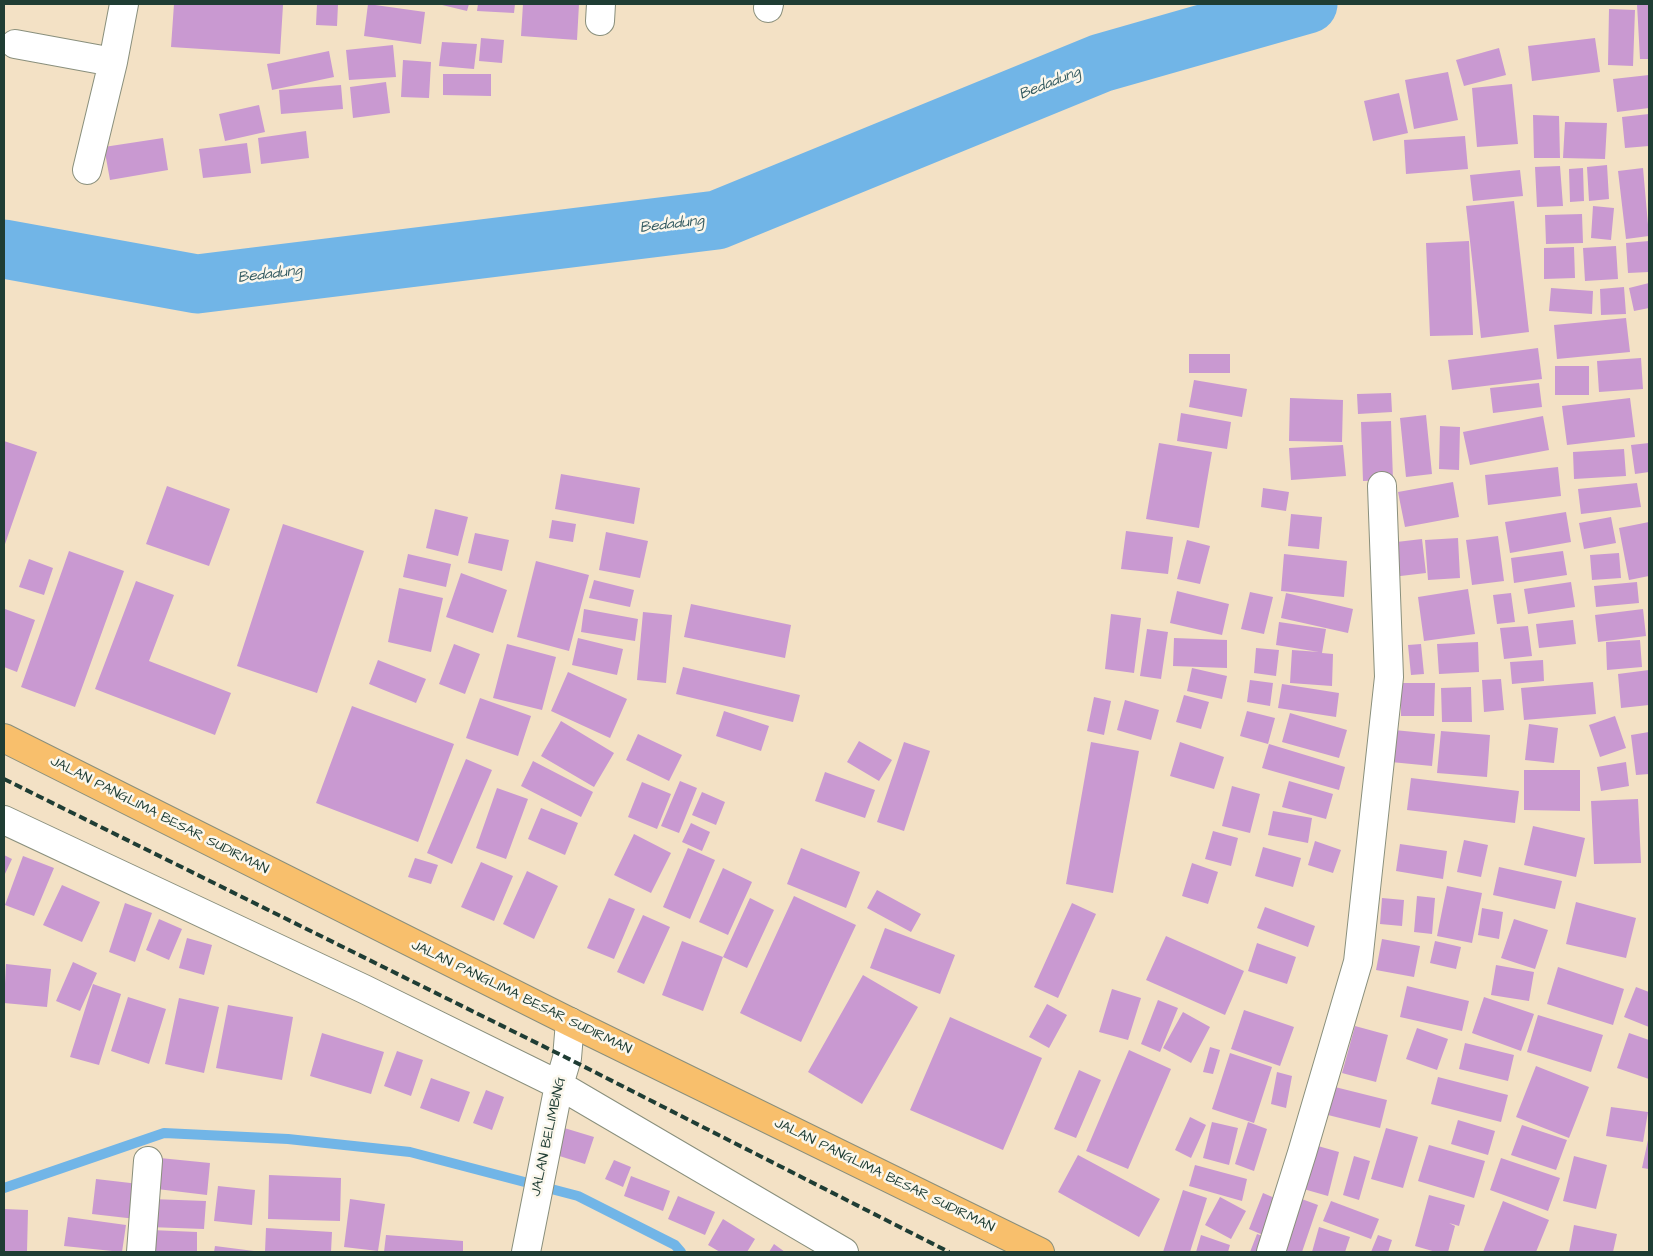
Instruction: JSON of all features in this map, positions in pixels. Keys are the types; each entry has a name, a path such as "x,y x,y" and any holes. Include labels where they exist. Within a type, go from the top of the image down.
{"main road":[{"name":"JALAN PANGLIMA BESAR SUDIRMAN","path":"4,738 570,1022 1040,1252"}],"street":[{"path":"87,170 113,62 124,4"},
{"path":"15,44 113,62"},
{"path":"1271,1252 1358,962 1389,676 1382,486"},
{"path":"4,820 364,989 559,1085 844,1252"},
{"name":"JALAN BELIMBING","path":"526,1252 559,1085 568,1058 570,1022"},
{"path":"142,1252 148,1161"}],"building":[{"path":"174,4 283,5 280,54 171,47"},
{"path":"317,4 338,4 337,26 316,25"},
{"path":"368,4 425,12 421,44 364,36"},
{"path":"438,4 469,4 467,11"},
{"path":"478,4 515,4 514,13 477,11"},
{"path":"523,4 579,4 577,40 521,36"},
{"path":"1637,4 1649,4 1649,59 1640,59"},
{"path":"1609,9 1635,10 1633,66 1608,65"},
{"path":"481,38 504,40 502,63 479,61"},
{"path":"1595,38 1600,72 1532,81 1528,46"},
{"path":"442,42 477,44 474,69 439,66"},
{"path":"393,45 396,77 349,80 346,50"},
{"path":"1499,48 1506,75 1464,86 1456,60"},
{"path":"329,51 334,77 272,90 267,64"},
{"path":"403,60 431,62 429,98 401,97"},
{"path":"1448,72 1458,120 1414,129 1405,80"},
{"path":"443,74 491,74 491,96 443,95"},
{"path":"1649,75 1649,108 1617,112 1613,79"},
{"path":"386,82 390,113 353,118 350,87"},
{"path":"1512,84 1518,144 1477,147 1472,88"},
{"path":"341,85 343,109 281,114 279,90"},
{"path":"1399,93 1408,133 1373,141 1364,101"},
{"path":"259,105 265,132 225,141 219,114"},
{"path":"1649,114 1649,146 1625,148 1622,117"},
{"path":"1533,115 1559,116 1560,158 1534,158"},
{"path":"1565,122 1607,123 1605,159 1563,158"},
{"path":"306,131 309,158 261,164 258,138"},
{"path":"1465,136 1468,169 1406,174 1404,140"},
{"path":"163,138 168,170 110,180 104,147"},
{"path":"247,143 251,173 203,178 199,149"},
{"path":"1607,165 1609,199 1589,201 1587,167"},
{"path":"1560,166 1563,206 1537,207 1535,167"},
{"path":"1583,168 1584,201 1570,202 1569,169"},
{"path":"1643,168 1649,236 1626,239 1618,171"},
{"path":"1520,170 1523,196 1473,201 1470,175"},
{"path":"1514,201 1529,332 1481,338 1466,206"},
{"path":"1593,206 1614,208 1611,240 1591,238"},
{"path":"1582,214 1583,243 1546,244 1545,215"},
{"path":"1469,241 1473,335 1430,336 1426,243"},
{"path":"1649,241 1649,272 1628,273 1626,243"},
{"path":"1616,246 1618,279 1585,281 1583,248"},
{"path":"1574,247 1575,278 1544,279 1544,248"},
{"path":"1649,283 1649,308 1634,311 1629,288"},
{"path":"1624,287 1626,314 1601,315 1600,289"},
{"path":"1551,288 1593,291 1592,314 1549,311"},
{"path":"1626,318 1630,352 1557,359 1554,325"},
{"path":"1538,348 1542,379 1452,390 1448,360"},
{"path":"1189,354 1230,354 1230,373 1189,373"},
{"path":"1641,358 1643,389 1599,392 1597,361"},
{"path":"1555,366 1589,366 1589,395 1555,395"},
{"path":"1194,380 1247,389 1242,417 1189,407"},
{"path":"1539,383 1542,407 1493,413 1490,388"},
{"path":"1391,393 1392,412 1358,414 1357,394"},
{"path":"1290,398 1343,400 1342,442 1289,441"},
{"path":"1630,398 1635,437 1567,445 1562,406"},
{"path":"1181,413 1231,422 1227,449 1177,441"},
{"path":"1426,415 1432,474 1406,477 1400,418"},
{"path":"1543,416 1549,450 1470,465 1463,432"},
{"path":"1391,421 1393,480 1363,481 1361,422"},
{"path":"1440,426 1460,427 1459,470 1439,469"},
{"path":"4,441 37,452 4,547"},
{"path":"1159,443 1212,452 1199,528 1146,519"},
{"path":"1649,443 1649,472 1635,474 1631,445"},
{"path":"1343,445 1346,476 1291,480 1289,448"},
{"path":"1624,449 1626,476 1574,479 1573,452"},
{"path":"1558,467 1561,496 1488,505 1485,475"},
{"path":"561,474 640,488 634,524 555,509"},
{"path":"1453,482 1459,517 1405,527 1398,492"},
{"path":"1637,483 1641,507 1581,514 1578,489"},
{"path":"167,486 230,509 209,566 146,544"},
{"path":"1263,488 1289,492 1286,511 1261,507"},
{"path":"435,509 468,517 458,556 426,548"},
{"path":"1566,512 1571,542 1510,553 1505,522"},
{"path":"1291,514 1322,517 1319,549 1288,546"},
{"path":"1611,517 1616,543 1584,549 1579,523"},
{"path":"552,520 576,524 573,542 549,538"},
{"path":"1649,522 1649,576 1629,580 1619,528"},
{"path":"283,524 364,551 317,693 237,666"},
{"path":"1126,531 1173,537 1168,574 1121,569"},
{"path":"606,532 648,541 640,578 599,570"},
{"path":"475,533 509,540 502,571 468,563"},
{"path":"1498,536 1504,581 1472,585 1466,540"},
{"path":"1458,538 1460,578 1428,580 1425,540"},
{"path":"1422,539 1426,573 1392,577 1388,543"},
{"path":"1187,540 1210,546 1200,584 1177,579"},
{"path":"69,551 124,571 75,707 21,687"},
{"path":"1563,551 1567,575 1514,583 1511,558"},
{"path":"1619,553 1621,578 1592,580 1590,555"},
{"path":"408,554 451,564 446,587 403,577"},
{"path":"1284,554 1347,561 1344,597 1281,591"},
{"path":"29,559 53,568 44,595 19,587"},
{"path":"536,561 589,575 569,651 517,637"},
{"path":"461,573 507,590 493,633 446,617"},
{"path":"594,580 634,590 630,607 589,598"},
{"path":"136,581 174,595 149,661 231,693 215,735 95,689"},
{"path":"1571,582 1575,607 1528,614 1524,589"},
{"path":"1637,582 1639,603 1596,607 1594,586"},
{"path":"399,588 443,598 431,652 388,642"},
{"path":"1468,589 1475,634 1424,641 1418,597"},
{"path":"1177,591 1229,604 1222,635 1170,623"},
{"path":"1250,592 1273,597 1264,634 1241,629"},
{"path":"1286,593 1353,609 1348,633 1281,618"},
{"path":"1511,593 1515,622 1497,624 1493,595"},
{"path":"691,604 791,625 785,658 684,637"},
{"path":"5,609 35,620 17,672 4,667"},
{"path":"584,609 638,619 635,641 581,632"},
{"path":"1643,609 1646,636 1598,642 1595,615"},
{"path":"643,612 672,615 666,683 637,680"},
{"path":"1111,614 1141,618 1134,673 1105,669"},
{"path":"1573,620 1576,644 1539,648 1536,624"},
{"path":"1279,622 1326,629 1322,653 1333,654 1332,686 1290,683 1292,650 1319,652 1276,645"},
{"path":"1528,626 1532,656 1504,659 1500,628"},
{"path":"1147,629 1168,632 1161,679 1140,676"},
{"path":"578,638 623,649 617,675 572,665"},
{"path":"1174,638 1227,640 1227,668 1173,666"},
{"path":"1640,640 1642,667 1607,670 1606,642"},
{"path":"1478,642 1479,672 1439,674 1437,644"},
{"path":"454,644 480,654 465,694 439,684"},
{"path":"507,644 556,657 542,710 493,698"},
{"path":"1421,644 1424,674 1411,675 1408,645"},
{"path":"1256,648 1279,650 1276,676 1254,673"},
{"path":"378,660 426,679 416,703 369,684"},
{"path":"1543,660 1544,681 1512,684 1510,662"},
{"path":"683,667 800,695 793,722 676,694"},
{"path":"1192,668 1227,676 1222,699 1187,691"},
{"path":"1649,670 1649,705 1621,708 1618,674"},
{"path":"568,672 627,699 610,738 551,711"},
{"path":"1501,679 1504,710 1484,712 1482,680"},
{"path":"1250,680 1273,683 1270,706 1247,702"},
{"path":"1593,682 1596,714 1524,720 1521,688"},
{"path":"1401,683 1435,683 1434,716 1401,716"},
{"path":"1282,684 1339,693 1336,717 1278,708"},
{"path":"1471,687 1472,722 1442,722 1441,688"},
{"path":"1184,695 1209,702 1201,729 1176,722"},
{"path":"1094,697 1111,701 1104,735 1087,731"},
{"path":"480,698 531,716 518,756 466,738"},
{"path":"1125,700 1159,710 1151,740 1117,730"},
{"path":"352,706 454,744 418,842 316,803"},
{"path":"724,711 769,726 761,751 716,736"},
{"path":"1247,711 1275,718 1268,744 1240,736"},
{"path":"1290,713 1347,730 1339,758 1282,742"},
{"path":"1615,716 1626,748 1600,757 1589,725"},
{"path":"561,721 614,753 594,787 541,756"},
{"path":"1529,724 1558,728 1554,763 1525,760"},
{"path":"1394,730 1435,734 1432,766 1391,762"},
{"path":"1441,731 1490,735 1487,777 1437,773"},
{"path":"1649,732 1649,774 1636,775 1631,735"},
{"path":"638,734 682,755 669,781 626,760"},
{"path":"859,741 892,760 879,781 847,762"},
{"path":"904,742 930,751 904,831 877,822"},
{"path":"1091,742 1139,751 1113,893 1066,884"},
{"path":"1180,742 1224,757 1214,789 1170,776"},
{"path":"1269,744 1345,767 1339,790 1262,768"},
{"path":"466,759 492,770 452,864 427,853"},
{"path":"533,761 593,792 581,817 521,786"},
{"path":"1626,762 1629,786 1601,791 1597,767"},
{"path":"1524,770 1580,770 1580,811 1524,810"},
{"path":"825,772 875,790 865,818 815,801"},
{"path":"1411,778 1519,791 1515,823 1407,810"},
{"path":"680,781 697,788 679,833 661,826"},
{"path":"1289,781 1333,794 1326,819 1282,807"},
{"path":"642,782 671,794 657,829 628,817"},
{"path":"1232,786 1260,794 1250,833 1222,826"},
{"path":"497,788 528,799 506,859 476,848"},
{"path":"702,792 725,802 716,825 692,815"},
{"path":"1638,799 1641,863 1594,864 1591,801"},
{"path":"541,808 578,823 565,855 528,839"},
{"path":"1273,811 1312,818 1308,843 1268,835"},
{"path":"691,823 710,832 702,851 682,842"},
{"path":"1533,826 1585,838 1576,877 1524,865"},
{"path":"1213,831 1238,838 1231,866 1205,859"},
{"path":"634,834 671,853 651,893 614,875"},
{"path":"1464,840 1488,845 1481,877 1457,872"},
{"path":"1315,841 1341,850 1333,873 1308,865"},
{"path":"1400,844 1447,851 1443,879 1396,871"},
{"path":"1263,847 1301,858 1293,887 1255,876"},
{"path":"688,848 715,860 690,919 663,907"},
{"path":"801,848 860,872 846,908 787,884"},
{"path":"4,855 12,859 4,876"},
{"path":"23,856 54,868 34,916 5,905"},
{"path":"415,858 438,865 431,884 408,877"},
{"path":"481,862 513,876 494,921 461,907"},
{"path":"1192,863 1218,872 1208,904 1182,896"},
{"path":"1499,867 1562,881 1555,909 1493,895"},
{"path":"723,868 752,882 728,935 699,922"},
{"path":"527,871 558,886 534,939 503,924"},
{"path":"62,885 100,902 82,942 43,925"},
{"path":"1447,886 1482,893 1472,943 1437,936"},
{"path":"877,890 921,914 911,932 867,908"},
{"path":"794,896 856,925 801,1042 740,1013"},
{"path":"1417,896 1435,898 1432,934 1414,932"},
{"path":"609,898 635,909 614,959 587,948"},
{"path":"750,898 774,910 747,968 723,957"},
{"path":"1382,898 1404,900 1402,926 1380,924"},
{"path":"1576,902 1636,918 1626,958 1566,944"},
{"path":"125,903 152,913 135,962 109,952"},
{"path":"1072,903 1096,914 1058,998 1034,987"},
{"path":"1265,907 1315,926 1308,947 1257,928"},
{"path":"1482,908 1503,912 1499,939 1478,935"},
{"path":"643,915 670,927 644,984 617,972"},
{"path":"159,919 182,929 169,960 146,950"},
{"path":"1514,919 1548,930 1535,969 1501,958"},
{"path":"885,928 955,955 940,994 870,968"},
{"path":"1166,936 1244,971 1225,1015 1146,980"},
{"path":"187,938 212,945 204,975 179,968"},
{"path":"1382,939 1420,946 1414,977 1376,970"},
{"path":"682,941 723,957 703,1011 662,995"},
{"path":"1435,941 1461,947 1456,969 1430,963"},
{"path":"1257,943 1296,957 1287,984 1248,971"},
{"path":"73,962 97,973 80,1011 56,1001"},
{"path":"6,964 51,969 47,1007 4,1003"},
{"path":"1496,965 1534,972 1529,1001 1491,995"},
{"path":"1558,967 1624,989 1613,1025 1547,1004"},
{"path":"863,975 918,1007 862,1104 808,1072"},
{"path":"93,984 121,994 99,1065 70,1057"},
{"path":"1407,986 1469,1001 1462,1031 1400,1017"},
{"path":"1636,987 1649,992 1649,1027 1624,1017"},
{"path":"1112,989 1141,998 1128,1040 1099,1032"},
{"path":"128,997 166,1009 149,1064 111,1051"},
{"path":"1484,997 1534,1014 1521,1051 1472,1033"},
{"path":"179,998 219,1007 204,1073 165,1064"},
{"path":"1158,1000 1178,1008 1160,1052 1141,1044"},
{"path":"1047,1004 1067,1015 1049,1048 1029,1037"},
{"path":"228,1005 293,1017 282,1080 216,1068"},
{"path":"1244,1010 1294,1027 1280,1066 1231,1049"},
{"path":"1183,1012 1210,1027 1191,1063 1163,1048"},
{"path":"1538,1015 1603,1035 1591,1072 1527,1052"},
{"path":"950,1017 1042,1058 1003,1150 910,1110"},
{"path":"1355,1026 1388,1035 1376,1082 1342,1073"},
{"path":"1417,1028 1448,1039 1437,1070 1406,1059"},
{"path":"322,1033 384,1052 371,1094 310,1076"},
{"path":"1629,1033 1649,1040 1649,1079 1617,1068"},
{"path":"1465,1043 1514,1055 1508,1081 1459,1069"},
{"path":"1210,1047 1220,1050 1213,1074 1203,1072"},
{"path":"1129,1050 1171,1069 1128,1169 1086,1151"},
{"path":"397,1051 423,1060 411,1096 384,1086"},
{"path":"1230,1053 1272,1067 1254,1123 1212,1109"},
{"path":"1536,1066 1589,1087 1569,1138 1516,1117"},
{"path":"1079,1070 1101,1080 1076,1138 1054,1129"},
{"path":"1277,1072 1292,1076 1286,1108 1271,1104"},
{"path":"1438,1077 1508,1095 1501,1122 1431,1104"},
{"path":"431,1078 470,1092 459,1122 420,1108"},
{"path":"1335,1087 1387,1100 1380,1128 1328,1115"},
{"path":"486,1090 504,1097 492,1130 473,1123"},
{"path":"1611,1107 1648,1112 1643,1142 1606,1136"},
{"path":"1190,1117 1206,1125 1191,1158 1175,1150"},
{"path":"1458,1120 1495,1131 1488,1155 1451,1144"},
{"path":"1212,1122 1238,1128 1229,1165 1203,1158"},
{"path":"1248,1122 1267,1129 1254,1171 1235,1164"},
{"path":"1522,1125 1567,1140 1556,1170 1511,1155"},
{"path":"561,1127 594,1137 585,1164 553,1154"},
{"path":"1386,1128 1418,1137 1403,1188 1371,1179"},
{"path":"1649,1141 1649,1169 1642,1168"},
{"path":"1311,1144 1339,1152 1328,1196 1300,1188"},
{"path":"1429,1145 1485,1161 1474,1198 1418,1181"},
{"path":"1078,1155 1160,1199 1139,1237 1058,1192"},
{"path":"1354,1156 1370,1161 1359,1200 1343,1195"},
{"path":"1574,1156 1607,1165 1596,1209 1563,1201"},
{"path":"160,1158 210,1163 207,1195 157,1189"},
{"path":"1501,1158 1560,1178 1548,1211 1490,1190"},
{"path":"614,1160 631,1167 623,1187 605,1179"},
{"path":"1195,1165 1247,1179 1242,1201 1189,1186"},
{"path":"269,1175 341,1178 340,1221 268,1219"},
{"path":"631,1176 670,1191 663,1211 624,1196"},
{"path":"96,1179 139,1184 136,1219 92,1214"},
{"path":"218,1186 255,1190 252,1225 214,1221"},
{"path":"1183,1190 1207,1198 1190,1252 1163,1252"},
{"path":"1263,1193 1277,1199 1263,1235 1249,1229"},
{"path":"1429,1195 1465,1205 1459,1226 1449,1223 1455,1226 1448,1252 1436,1252 1415,1246"},
{"path":"678,1196 715,1212 705,1235 668,1219"},
{"path":"1220,1197 1246,1211 1231,1239 1205,1225"},
{"path":"1299,1198 1318,1205 1302,1252 1280,1252"},
{"path":"151,1199 206,1201 204,1229 149,1227"},
{"path":"350,1199 385,1204 378,1251 344,1247"},
{"path":"1331,1201 1379,1219 1371,1239 1323,1221"},
{"path":"1503,1201 1549,1220 1536,1252 1483,1252"},
{"path":"4,1209 28,1210 27,1252 4,1252"},
{"path":"68,1217 126,1225 122,1252 64,1246"},
{"path":"723,1219 755,1239 747,1252 720,1252 708,1245"},
{"path":"1574,1225 1617,1234 1613,1252 1569,1252"},
{"path":"1319,1227 1350,1237 1345,1252 1312,1252"},
{"path":"266,1228 332,1232 331,1252 265,1252"},
{"path":"151,1230 197,1232 197,1252 150,1252"},
{"path":"1257,1234 1271,1239 1266,1252 1250,1252"},
{"path":"386,1235 463,1241 463,1252 384,1252"},
{"path":"1201,1235 1230,1245 1228,1252 1196,1252"},
{"path":"1378,1235 1392,1240 1388,1252 1371,1252"},
{"path":"774,1244 785,1252 769,1252"},
{"path":"215,1246 254,1251 254,1252 214,1252"}],"waterway":[{"name":"Bedadung","path":"4,249 197,284 717,220 1101,63 1308,4"},
{"path":"4,1188 164,1133 288,1139 410,1152 578,1196 675,1245 681,1252"}],"railway":[{"path":"4,779 567,1058 949,1252"}]}
